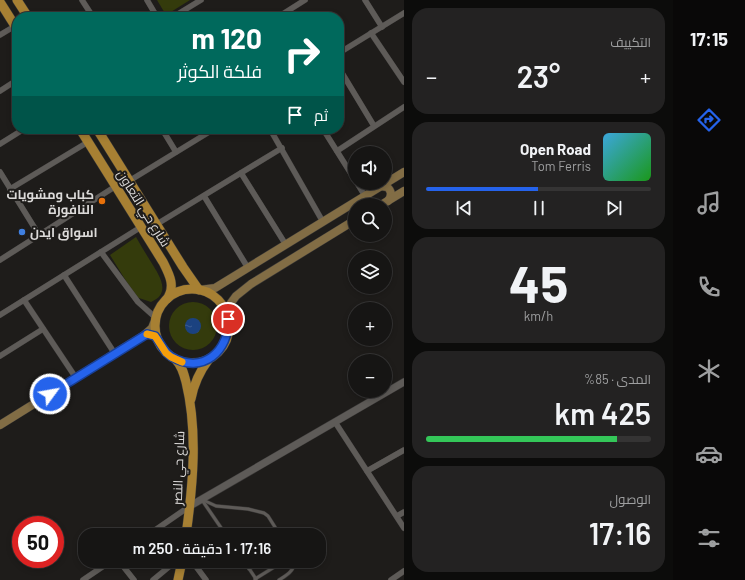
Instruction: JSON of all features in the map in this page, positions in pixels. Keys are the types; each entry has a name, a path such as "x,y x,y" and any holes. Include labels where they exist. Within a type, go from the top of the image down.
{"main road":[{"path":"17,0 25,12"},
{"path":"0,2 12,22"},
{"name":"شارع حي التعاون","path":"83,134 163,262 170,277 171,290 163,302"},
{"name":"شارع حي التعاون","path":"101,134 183,267 199,290"},
{"path":"392,179 403,172"},
{"path":"392,198 404,190 398,182 398,177 403,172"},
{"path":"157,339 155,331 158,310 163,302 176,293 184,290 214,288 374,190"},
{"path":"225,310 236,296 251,284 348,224"},
{"path":"191,403 195,380 201,369 223,345 227,337 228,328 228,319 222,304 212,295 199,290"},
{"path":"0,425 142,336 149,331 156,318"},
{"path":"142,336 151,334 157,339 166,353 176,360 183,371 191,403"},
{"path":"176,360 194,363 210,358"},
{"name":"شارع حي النصر","path":"187,528 190,506 193,439 191,403"},
{"path":"178,580 179,568"}],"street":[{"path":"82,0 90,12"},
{"path":"147,0 154,12"},
{"path":"181,12 201,0"},
{"path":"286,12 305,0"},
{"path":"364,0 382,27"},
{"path":"344,50 404,13"},
{"path":"0,35 12,30"},
{"path":"371,33 404,82"},
{"path":"344,76 374,126"},
{"path":"0,91 12,83"},
{"path":"336,151 404,107"},
{"path":"0,144 16,134"},
{"path":"165,134 176,152"},
{"path":"130,181 206,134"},
{"path":"273,134 324,222"},
{"path":"326,134 348,169"},
{"path":"10,189 88,142"},
{"path":"157,224 282,148"},
{"path":"0,172 39,235"},
{"path":"241,173 286,245"},
{"path":"0,260 116,186"},
{"path":"361,190 365,196"},
{"path":"204,196 248,268"},
{"path":"0,315 141,227"},
{"path":"101,252 138,302 156,318"},
{"path":"64,275 115,354"},
{"path":"24,300 76,378"},
{"path":"0,356 43,329"},
{"path":"162,528 201,499 404,382"},
{"path":"335,422 404,528"},
{"path":"367,471 404,450"},
{"path":"397,516 404,512"},
{"path":"83,580 101,568"},
{"path":"125,568 134,580"},
{"path":"153,580 170,568"},
{"path":"197,568 206,580"},
{"path":"391,580 404,571"}],"lane":[{"path":"201,499 221,528"},
{"path":"201,499 216,506 248,509 264,513 268,516 276,528"},
{"path":"249,569 256,579 273,568"},
{"path":"279,580 291,572 293,568"}],"green space":[{"path":"157,0 190,0 171,12 164,12"},
{"path":"136,237 157,272 162,284 161,294 151,302 136,297 110,255"},
{"path":"193,302 202,304 210,309 215,317 217,326 215,335 210,343 202,348 193,350 184,348 176,343 171,335 169,326 171,317 176,309 184,304"}],"water":[{"path":"190,318 196,318 201,323 199,332 196,334 190,334 185,329 185,323"}],"slow traffic":[{"path":"147,334 155,336 166,353 182,362"}],"place":[{"name":"كباب ومشويات النافورة","path":"102,201"},
{"name":"اسواق ايدن","path":"22,232"}],"route":[{"path":"50,394 147,334 155,336 166,353 176,360 194,363 210,358 223,345 227,337 228,319"}]}
